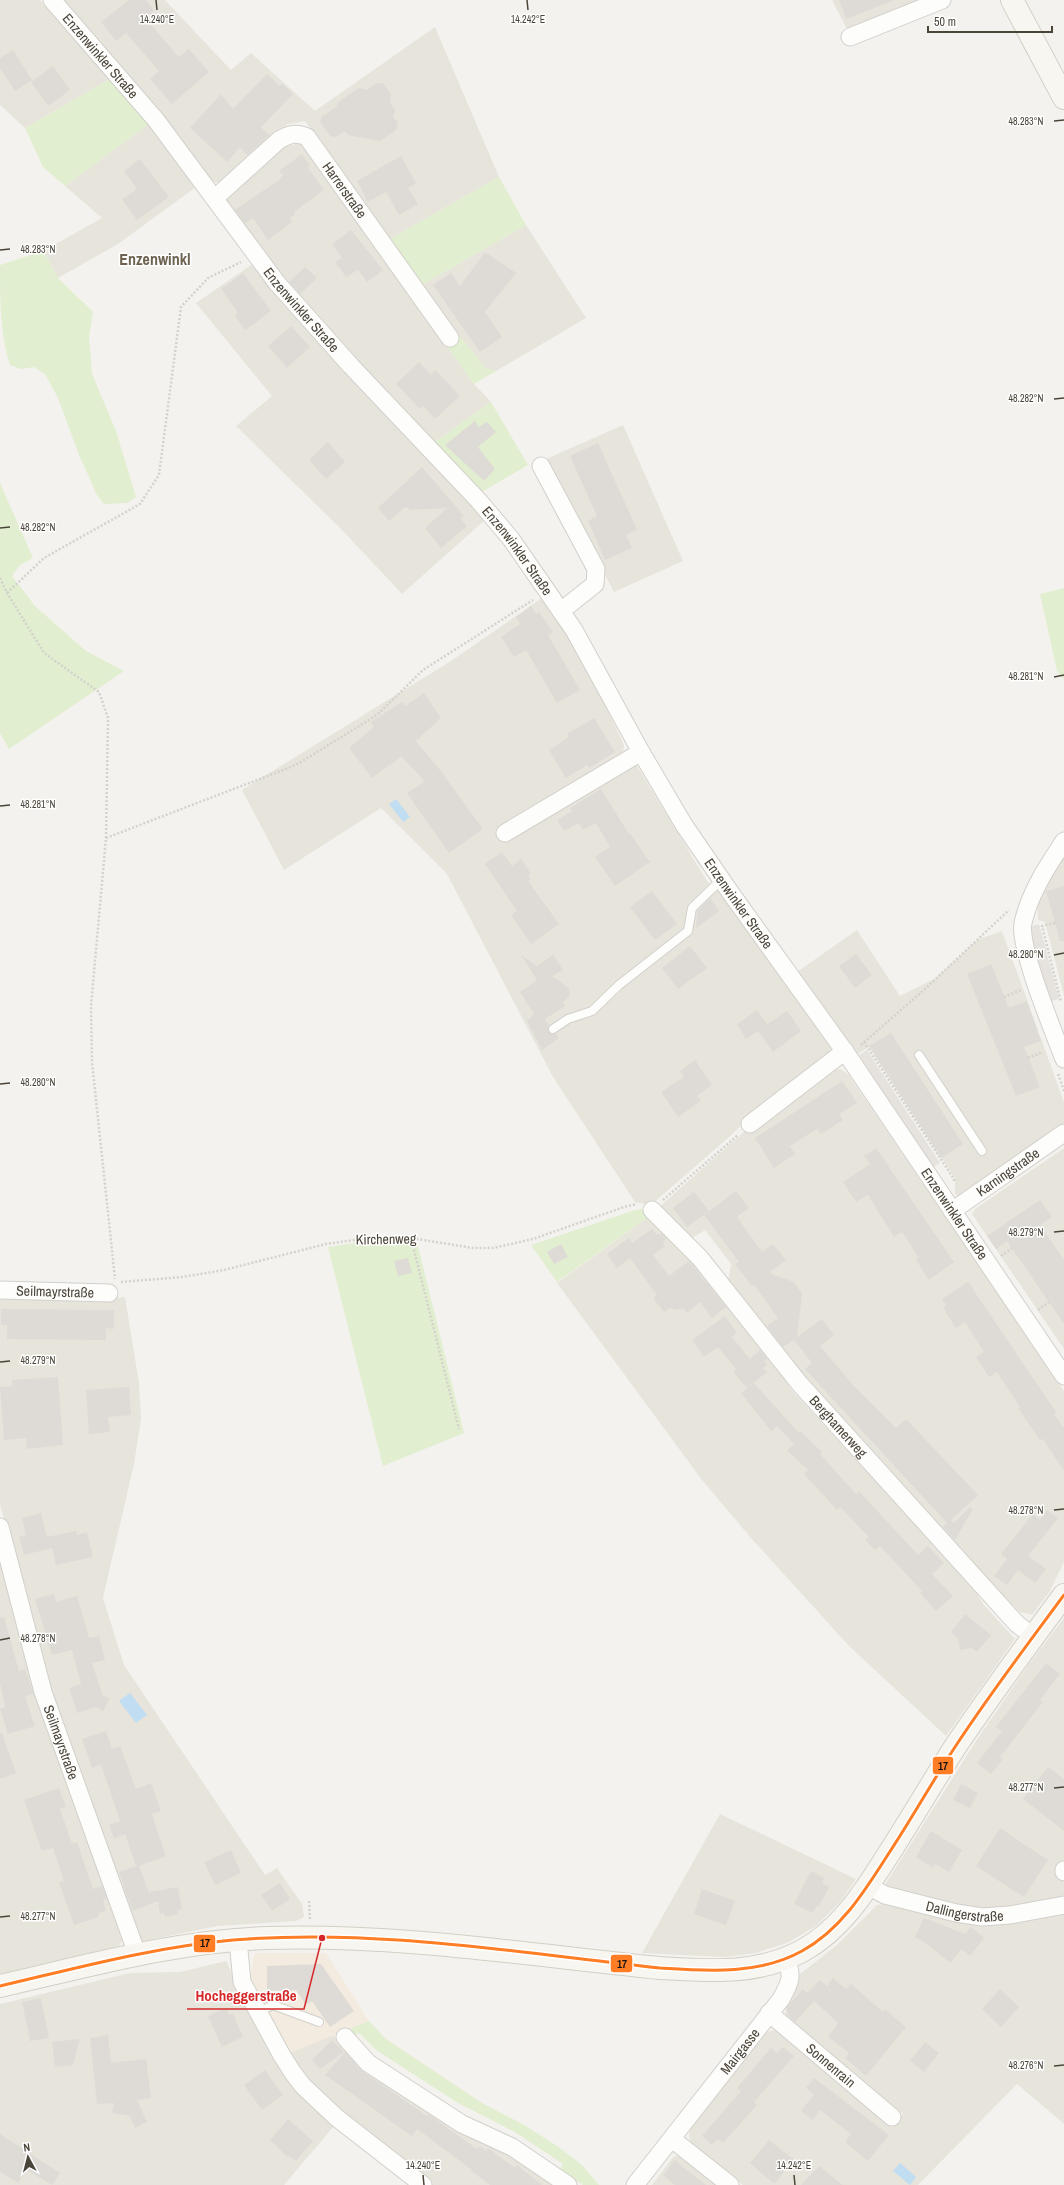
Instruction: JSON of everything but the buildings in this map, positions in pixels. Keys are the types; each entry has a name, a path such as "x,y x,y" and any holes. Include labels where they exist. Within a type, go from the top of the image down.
{"street":[{"name":"Enzenwinkler Straße","path":"52,0 156,120 216,198 255,255 277,283 351,366 479,501 511,539 574,630 641,752 684,825 721,880 957,1208 1064,1376"},
{"path":"850,37 942,0"},
{"path":"1012,0 1064,98"},
{"name":"Harrerstraße","path":"216,198 279,140 288,135 298,133 307,137 450,338"},
{"name":"Enzenwinkler Straße","path":"541,466 596,569 595,584 561,611"},
{"path":"505,833 641,752"},
{"path":"1064,841 1033,893 1023,923 1022,934 1037,985 1064,1059"},
{"path":"750,1124 846,1053"},
{"name":"Karningstraße","path":"957,1208 1064,1133"},
{"name":"Berghamerweg","path":"652,1210 700,1258 789,1372 850,1441 1017,1624 1033,1636"},
{"name":"Seilmayrstraße","path":"0,1290 112,1288"},
{"name":"Seilmayrstraße","path":"0,1527 43,1692 137,1954"},
{"path":"0,1986 137,1954 238,1940 267,1938 380,1940 654,1967 706,1970 749,1969 786,1958 817,1942 831,1931 868,1886 955,1748 1064,1594"},
{"name":"Dallingerstraße","path":"868,1886 885,1896 956,1913 982,1917 1010,1915 1064,1905"},
{"path":"238,1940 242,1982 280,2054 303,2086 337,2118 422,2185"},
{"name":"Mairgasse","path":"635,2185 769,2013 788,1986 792,1975 786,1958"},
{"name":"Sonnenrain","path":"769,2013 892,2117"},
{"path":"345,2037 368,2063 462,2124 512,2147 568,2185"},
{"path":"672,2139 730,2185"}],"lane":[{"path":"553,1029 568,1019 592,1011 624,981 688,931 692,908 721,880"},
{"path":"919,1055 982,1151"},
{"path":"258,2012 273,2005 319,2022"}],"path":[{"path":"7,593 44,558 140,504 158,475 181,307 208,278 255,255"},
{"path":"0,578 7,593 44,653 99,692 108,718 106,838 91,1006 91,1032 112,1288"},
{"path":"106,838 296,765 377,715 423,670 548,592"},
{"path":"846,1053 864,1042 924,990 1010,908"},
{"path":"1055,923 1042,926 1061,1004"},
{"path":"1004,997 1027,988"},
{"path":"864,1042 954,1179 953,1195 957,1208"},
{"path":"1028,1058 1049,1050"},
{"path":"652,1210 750,1124"},
{"name":"Kirchenweg","path":"112,1288 224,1270 326,1244 375,1237 411,1238 466,1248 492,1248 533,1239 634,1204 642,1205 652,1210"},
{"path":"411,1238 458,1429"},
{"path":"999,1258 1012,1248"},
{"path":"995,1252 1003,1264"},
{"path":"1040,1318 1035,1311 1049,1302"}],"shaded area":[{"path":"0,0 40,0 110,79 25,128 0,105"},
{"path":"58,0 165,0 231,70 251,53 315,111 435,27 499,177 388,240 305,121 288,124 227,179 222,182 215,182 209,179 172,127"},
{"path":"832,0 927,0 848,31"},
{"path":"150,123 196,187 118,244 58,278 43,251 102,218 65,186"},
{"path":"300,143 474,384 491,402 432,444 281,278 226,199 284,147"},
{"path":"526,225 586,318 496,371 485,368 420,286"},
{"path":"251,265 372,401 486,519 402,594 342,530 236,426 272,396 196,303"},
{"path":"623,425 683,561 614,592 544,460"},
{"path":"542,598 581,654 624,745 623,754 633,765 637,766 707,881 731,904 831,1046 829,1054 747,1120 651,1205 635,1202 553,1077 447,874 381,808 284,870 242,790 451,661"},
{"path":"1064,846 1064,996 1045,922 1038,920 1037,896"},
{"path":"1039,924 1059,999 1049,1002 1029,927"},
{"path":"857,930 900,996 936,978 979,939 1002,931 1064,1102 1064,1124 958,1197 955,1193 955,1178 869,1047 856,1055 797,972"},
{"path":"867,1050 940,1163 932,1168 859,1055"},
{"path":"840,1069 848,1074 1064,1391 1064,1562 1050,1591 1032,1615 1020,1612 956,1548 797,1373 728,1282 731,1264 705,1230 689,1240 658,1208 746,1130 749,1134 834,1070"},
{"path":"1064,1148 1064,1349 972,1214 975,1209"},
{"path":"651,1215 691,1257 783,1376 789,1387 970,1584 984,1605 1015,1639 946,1736 849,1646 751,1538 702,1480 557,1283"},
{"path":"125,1297 139,1383 141,1419 134,1464 103,1598 124,1665 265,1875 277,1868 302,1904 304,1917 296,1921 218,1926 143,1941 139,1937 51,1688 0,1504 0,1298 100,1300"},
{"path":"0,1559 39,1699 122,1941 119,1946 0,1974"},
{"path":"1064,1618 1064,1899 1010,1909 965,1908 887,1887 886,1883 978,1738 1029,1664"},
{"path":"720,1814 856,1879 841,1901 816,1926 787,1943 756,1953 725,1957 642,1953"},
{"path":"887,1903 1028,1920 1064,1915 1064,2124 1017,2084 918,2185 743,2185 695,2147 690,2142 689,2134 690,2130 761,2037 767,2032 774,2030 780,2031 891,2127 903,2114 786,2016 785,2007 800,1974 837,1945 877,1905"},
{"path":"256,1953 326,1953 369,2021 289,2053 250,1981 253,1959"},
{"path":"226,1961 275,2060 300,2095 334,2126 284,2185 0,2185 0,2004 130,1973 180,1972"},
{"path":"333,2035 369,2071 507,2152 556,2185 432,2185 361,2130 307,2079 289,2053"},
{"path":"682,2154 719,2185 652,2185 673,2157"}],"green space":[{"path":"110,79 150,123 65,186 43,167 25,128"},
{"path":"499,177 526,225 420,286 388,240"},
{"path":"43,251 58,278 93,312 89,337 92,374 116,431 136,497 127,503 104,504 97,495 79,455 58,398 45,374 34,367 21,369 10,365 2,329 0,265"},
{"path":"459,335 485,368 496,371 474,384 445,344"},
{"path":"491,402 528,465 480,493 432,444"},
{"path":"0,483 33,558 20,565 12,576 35,606 86,651 124,671 9,749 0,733"},
{"path":"1064,588 1064,680 1057,671 1040,594"},
{"path":"643,1209 651,1215 557,1282 531,1245 635,1210"},
{"path":"377,1240 417,1242 464,1433 383,1466 328,1247"},
{"path":"369,2021 386,2039 482,2103 526,2126 557,2146 581,2164 599,2185 583,2185 560,2169 563,2164 515,2132 458,2103 376,2050 359,2033 355,2035 349,2029"}],"water":[{"path":"396,799 410,817 403,822 389,804"},
{"path":"130,1693 147,1715 136,1723 119,1701"},
{"path":"900,2163 916,2177 910,2185 893,2171"}],"transit line":[{"name":"17","path":"0,1986 116,1959 203,1943 286,1937 340,1937 447,1944 660,1968 696,1970 733,1970 751,1968 786,1959 816,1942 829,1931 841,1920 862,1894 968,1728 1008,1670 1064,1595"}],"place":[{"name":"Hocheggerstraße","path":"322,1938"}],"district":[{"name":"Enzenwinkl","path":"155,259"}]}
